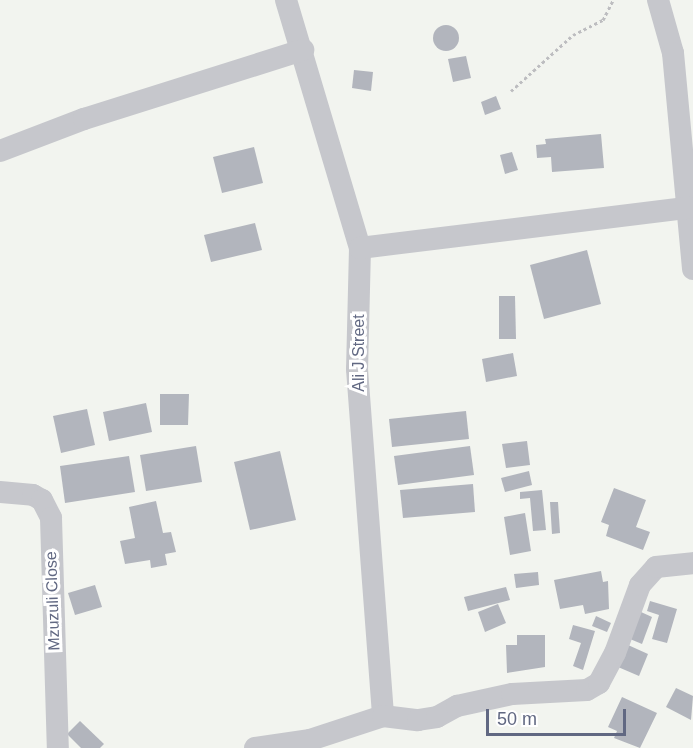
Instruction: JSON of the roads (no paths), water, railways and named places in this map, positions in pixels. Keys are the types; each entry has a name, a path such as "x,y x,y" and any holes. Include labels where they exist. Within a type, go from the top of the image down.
{"street":[{"name":"Ali J Street","path":"286,0 303,50 360,248 357,369 383,716"},
{"path":"657,0 673,53 692,256"},
{"path":"0,151 84,119 303,50"},
{"path":"360,248 688,208"},
{"name":"Mzuzuli Close","path":"0,492 33,495 42,500 51,518 58,748"},
{"path":"255,748 310,740 383,716 418,720 437,717 457,705 512,694 587,690 599,683 615,653 640,585 656,567 693,563"}]}
